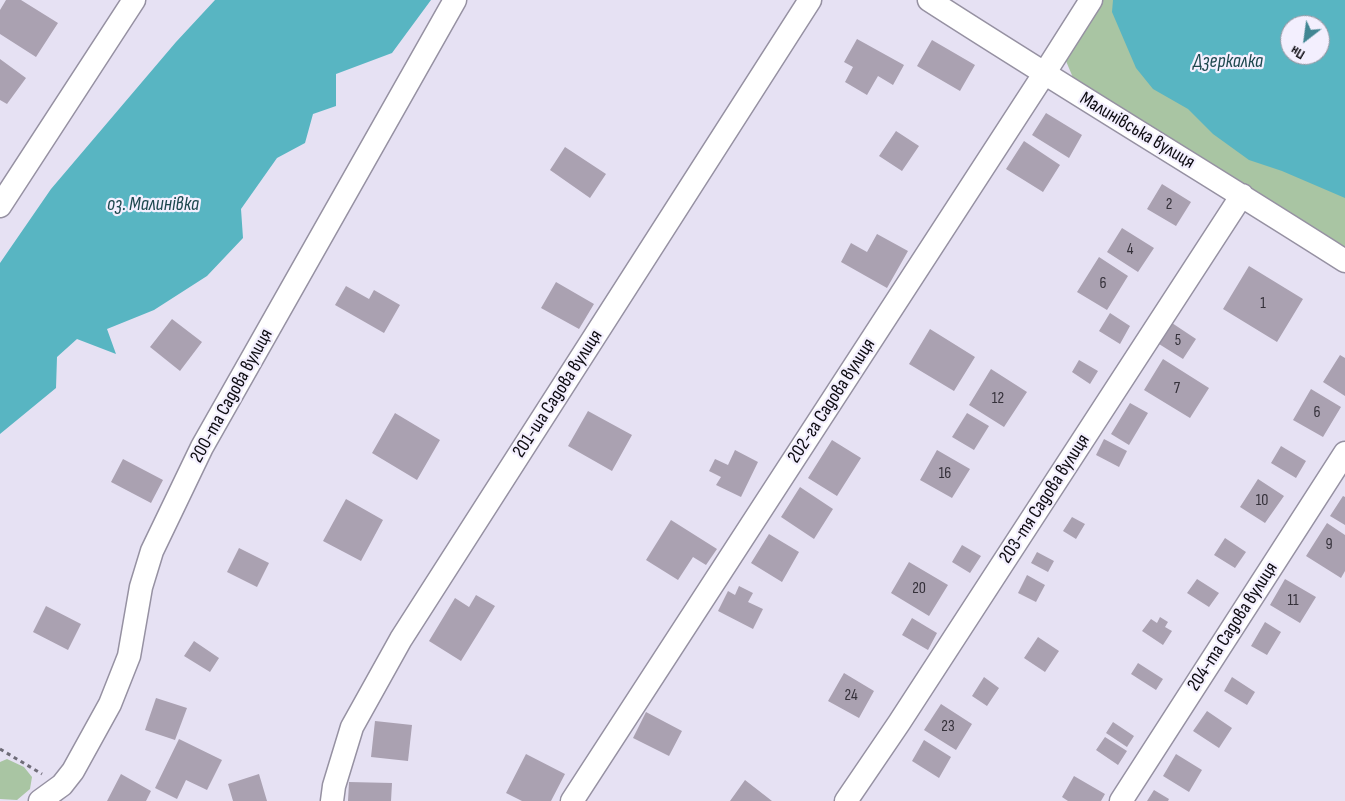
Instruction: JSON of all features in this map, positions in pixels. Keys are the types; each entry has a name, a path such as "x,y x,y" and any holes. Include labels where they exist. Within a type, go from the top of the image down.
{"street":[{"path":"0,206 134,0"},
{"name":"200-та Садова вулиця","path":"40,801 62,786 73,771 110,704 129,656 141,587 152,551 202,447 455,0"},
{"name":"201-ша Садова вулиця","path":"332,801 334,786 352,727 401,639 810,0"},
{"name":"Малинівська вулиця","path":"929,0 1044,74 1345,260"},
{"name":"202-га Садова вулиця","path":"572,801 1091,0"},
{"name":"203-тя Садова вулиця","path":"846,801 899,723 1242,195"},
{"name":"204-та Садова вулиця","path":"1121,801 1345,453"}],"path":[{"path":"0,750 62,786"}],"green space":[{"name":"Дзеркалка","path":"1097,0 1345,0 1345,249 1074,80 1063,54"},
{"path":"7,759 24,767 32,777 30,789 17,800 0,799 0,762"}],"water":[{"name":"оз. Малинівка","path":"215,0 431,0 392,53 336,74 336,106 313,114 305,143 277,158 241,209 243,238 207,276 154,310 107,329 116,354 77,339 57,357 56,388 0,434 0,263 51,189 176,42"},
{"name":"Дзеркалка","path":"1113,0 1345,0 1345,198 1282,171 1249,160 1213,134 1188,109 1153,89 1136,68 1112,12"}],"building":[{"path":"6,0 21,0 58,23 36,57 0,34 0,10"},
{"path":"857,39 904,65 893,85 878,76 867,95 845,82 853,67 844,62"},
{"path":"932,40 975,65 960,91 917,66"},
{"path":"0,59 26,78 7,104 0,100"},
{"path":"1046,113 1082,135 1069,158 1032,135"},
{"path":"896,131 919,146 902,171 879,156"},
{"path":"1024,141 1060,165 1043,192 1006,169"},
{"path":"565,147 606,174 590,198 550,170"},
{"path":"1162,184 1191,202 1176,226 1147,209"},
{"path":"1122,228 1154,248 1138,272 1107,252"},
{"path":"877,234 908,251 887,288 841,262 851,243 867,252"},
{"path":"1099,257 1128,276 1107,310 1077,292"},
{"path":"1249,266 1303,299 1277,342 1223,309"},
{"path":"556,282 594,304 579,329 541,308"},
{"path":"346,286 369,299 374,290 400,305 384,333 335,305"},
{"path":"1110,313 1130,326 1120,344 1099,331"},
{"path":"172,319 202,342 180,371 150,347"},
{"path":"1172,323 1196,339 1183,359 1159,344"},
{"path":"930,329 975,357 954,391 909,364"},
{"path":"1340,355 1345,358 1345,396 1323,382"},
{"path":"1163,359 1209,388 1190,418 1144,390"},
{"path":"1079,360 1098,371 1090,384 1072,372"},
{"path":"991,369 1027,392 1004,427 969,405"},
{"path":"1311,389 1341,407 1323,437 1293,420"},
{"path":"1130,403 1148,413 1129,445 1111,434"},
{"path":"588,411 632,435 612,471 568,446"},
{"path":"395,413 440,440 417,480 372,453"},
{"path":"967,413 989,426 974,450 952,437"},
{"path":"1104,439 1127,451 1119,467 1096,455"},
{"path":"832,440 861,458 837,496 808,478"},
{"path":"1281,446 1306,461 1296,478 1271,463"},
{"path":"735,450 758,462 741,497 716,485 721,477 709,471 715,459 728,465"},
{"path":"937,450 970,469 952,498 920,480"},
{"path":"123,459 163,480 151,503 111,482"},
{"path":"1258,479 1284,496 1265,523 1240,507"},
{"path":"800,487 833,509 814,539 781,517"},
{"path":"1343,496 1345,497 1345,525 1330,516"},
{"path":"346,499 383,520 361,561 323,541"},
{"path":"1072,517 1085,524 1076,539 1063,531"},
{"path":"671,520 717,549 706,565 693,557 678,580 646,560"},
{"path":"1327,523 1345,535 1345,571 1341,578 1306,556"},
{"path":"769,534 799,552 782,582 751,563"},
{"path":"1225,538 1246,552 1235,568 1214,555"},
{"path":"962,545 981,556 970,573 952,562"},
{"path":"239,548 269,563 257,587 227,572"},
{"path":"1037,552 1054,561 1048,572 1031,563"},
{"path":"909,562 948,585 929,616 891,593"},
{"path":"1027,575 1045,585 1036,602 1018,593"},
{"path":"1197,579 1219,593 1209,607 1187,593"},
{"path":"1285,579 1316,597 1300,623 1270,605"},
{"path":"739,586 753,593 748,602 763,609 753,629 718,611 728,591 735,595"},
{"path":"476,595 495,606 461,661 429,641 455,598 469,607"},
{"path":"46,606 81,624 68,650 33,632"},
{"path":"1160,617 1168,622 1165,627 1172,631 1163,645 1142,631 1151,619 1157,623"},
{"path":"912,618 937,633 928,650 902,635"},
{"path":"1265,622 1281,632 1267,655 1251,646"},
{"path":"1038,637 1059,651 1045,672 1024,658"},
{"path":"194,641 219,658 210,672 184,656"},
{"path":"1138,663 1163,679 1156,690 1131,674"},
{"path":"844,673 874,691 859,718 828,701"},
{"path":"984,677 999,688 987,706 972,696"},
{"path":"1232,677 1255,692 1247,705 1224,691"},
{"path":"156,698 187,708 175,740 145,730"},
{"path":"941,704 972,724 956,750 924,730"},
{"path":"1207,711 1232,728 1219,748 1193,731"},
{"path":"646,712 682,731 669,756 633,738"},
{"path":"375,721 412,725 408,761 371,757"},
{"path":"1113,722 1134,736 1127,747 1106,733"},
{"path":"1105,737 1127,751 1118,765 1096,750"},
{"path":"179,739 222,760 207,790 186,780 177,799 155,788"},
{"path":"924,740 951,757 939,778 912,761"},
{"path":"526,754 565,774 551,801 522,801 506,793"},
{"path":"1176,754 1202,770 1189,792 1163,776"},
{"path":"121,774 151,791 146,801 107,801"},
{"path":"259,774 267,801 233,801 228,784"},
{"path":"1074,776 1105,794 1101,801 1068,801 1062,797"},
{"path":"745,780 772,801 730,801"},
{"path":"349,782 392,783 391,801 348,801"},
{"path":"1154,790 1169,799 1168,801 1147,801"}]}
